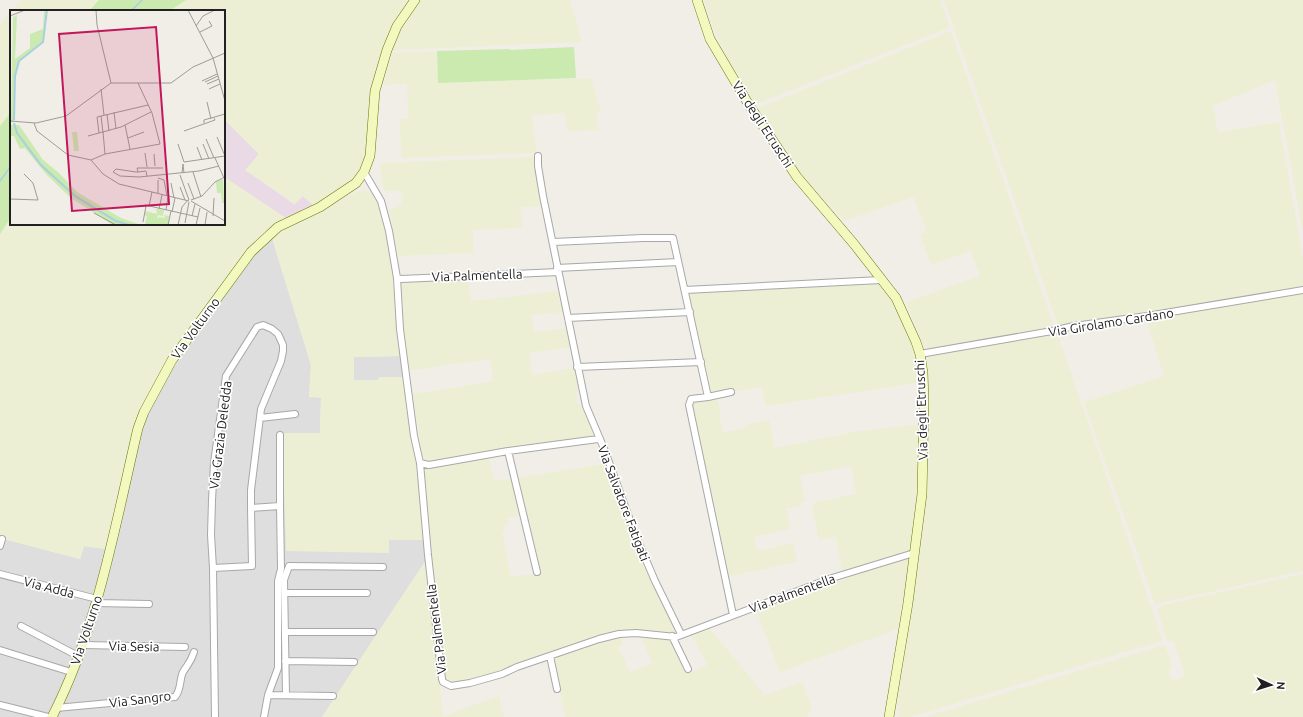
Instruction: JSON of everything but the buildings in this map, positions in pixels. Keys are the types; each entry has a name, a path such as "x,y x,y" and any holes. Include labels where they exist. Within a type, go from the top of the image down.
{"street":[{"name":"Via Volturno","path":"54,713 83,645 97,601 138,428 144,412 172,360 251,252 278,227 320,207 356,183 364,172 370,156 375,91 385,57 397,26 415,0"},
{"name":"Via degli Etruschi","path":"697,0 710,39 750,105 793,171 854,244 896,298 920,354 923,373 922,494 908,603 889,717"},
{"name":"Via Salvatore Fatigati","path":"538,156 538,171 586,406 635,534 660,592 681,634"},
{"name":"Via Palmentella","path":"364,172 381,201 389,232 397,278 401,336 414,436 420,463 428,555 443,682 450,686 470,683 502,674 517,667 599,639 619,634 676,636 832,578 914,553"},
{"path":"553,242 673,238 708,397"},
{"path":"558,270 678,262"},
{"name":"Via Palmentella","path":"397,278 558,270"},
{"path":"685,290 881,280"},
{"name":"Via Girolamo Cardano","path":"920,354 1074,326 1147,316 1303,290"},
{"path":"568,318 690,312"},
{"name":"Via Grazia Deledda","path":"213,568 252,566 251,490 260,418 262,409 281,361 283,351 283,345 278,334 272,329 263,325 257,327 226,376 214,463 212,515 214,717"},
{"path":"578,367 701,362"},
{"path":"731,392 691,399 689,406 733,615"},
{"path":"260,418 295,414"},
{"path":"264,717 268,695 278,668 278,581 281,569 280,435"},
{"path":"420,463 429,465 508,451 598,439"},
{"path":"508,451 537,572"},
{"path":"251,508 280,506"},
{"path":"286,695 284,580 289,566 383,567"},
{"name":"Via Adda","path":"0,574 97,601 149,604"},
{"path":"285,593 366,594"},
{"path":"21,626 78,656"},
{"path":"285,632 373,632"},
{"path":"672,636 688,669"},
{"name":"Via Sesia","path":"83,645 185,647"},
{"path":"0,650 71,672"},
{"name":"Via Sangro","path":"54,713 175,697 179,692 182,674 191,662 194,652"},
{"path":"550,656 557,688"},
{"path":"285,661 354,662"},
{"path":"268,695 333,696"},
{"path":"0,705 48,717"}],"shaded area":[{"path":"225,120 259,154 246,170 294,204 303,196 314,206 287,219 225,178"},
{"path":"272,238 311,365 309,397 321,397 320,433 282,433 389,553 389,540 424,540 426,560 322,717 0,717 0,538 80,559 84,546 114,550 144,420 167,377 217,304 254,254"},
{"path":"401,356 404,377 380,377 377,380 354,380 353,357"}],"green space":[{"path":"21,0 99,0 90,10 12,10"},
{"path":"99,0 186,0 171,10 90,10"},
{"path":"186,0 408,0 394,22 376,68 368,109 366,155 362,167 353,180 314,206 303,196 295,204 245,170 259,154 225,120 225,10 171,10"},
{"path":"421,0 570,0 582,42 392,50 405,21"},
{"path":"704,0 941,0 949,26 948,28 756,104 725,54 713,27"},
{"path":"944,0 1303,0 1303,233 1275,80 1213,106 1218,132 1279,122 1303,259 1303,288 1126,317 1060,325 1057,322"},
{"path":"10,12 10,113 0,126 0,24"},
{"path":"951,31 1053,323 1046,329 928,349 925,348 923,344 906,302 980,276 971,251 931,265 920,235 926,232 914,197 844,221 803,177 758,108"},
{"path":"574,47 576,78 438,83 437,51"},
{"path":"437,51 438,83 591,78 601,111 596,112 599,130 567,131 565,113 532,115 537,149 536,153 401,158 400,119 408,119 407,84 384,85 392,53"},
{"path":"10,113 10,219 0,234 0,126"},
{"path":"534,157 542,206 520,207 523,228 473,230 473,253 398,256 389,210 402,205 402,191 385,191 382,185 380,167 382,163"},
{"path":"225,178 287,219 265,232 240,260 163,365 141,410 128,450 105,549 84,546 80,559 0,538 0,234 10,219 10,225 225,225"},
{"path":"363,190 369,191 376,195 388,242 401,356 354,357 354,380 377,380 380,377 404,377 416,463 424,540 389,540 389,553 286,551 282,433 320,433 321,398 309,397 311,365 272,238 282,229 320,213 352,194"},
{"path":"469,280 471,301 558,291 563,312 531,315 534,332 567,328 570,347 529,353 532,375 575,368 579,388 576,395 577,402 585,411 593,430 593,436 590,438 434,463 424,462 422,459 413,394 493,381 490,359 411,370 409,367 401,311 404,310 401,283"},
{"path":"880,283 893,304 910,340 915,357 913,359 913,363 917,366 918,383 766,406 762,387 710,395 707,382 710,381 710,378 706,376 688,292"},
{"path":"1303,292 1303,571 1155,604 1084,402 1164,376 1146,318 1214,307 1220,308 1226,305"},
{"path":"1049,335 1059,338 1162,639 1161,641 910,717 898,717 899,711 897,705 924,526 923,522 927,487 928,458 928,376 926,358 930,355"},
{"path":"717,398 723,433 745,428 745,425 769,420 775,448 854,432 919,424 919,449 915,450 920,456 910,551 842,573 836,537 819,540 812,505 816,502 856,494 851,466 800,476 805,502 800,503 800,506 786,508 790,529 754,537 757,551 793,543 797,562 727,577 692,402"},
{"path":"489,458 494,481 512,479 521,515 507,518 508,525 504,526 505,531 502,532 511,577 539,573 516,478 607,463 678,633 621,632 504,672 453,685 443,678 422,469"},
{"path":"909,556 898,629 780,672 757,613 764,611 766,606"},
{"path":"426,560 443,716 499,696 504,717 322,717"},
{"path":"1303,574 1303,717 925,717 1165,645 1172,665 1169,669 1170,678 1173,680 1185,676 1174,641 1168,642 1166,638 1158,608 1163,605"},
{"path":"708,627 765,695 802,682 812,709 808,712 808,717 565,717 554,664 554,659 556,656 621,636 623,645 618,647 630,672 652,664 642,638 667,639 674,643 689,673 707,665 691,633"}],"waterway":[{"path":"132,10 142,0"},
{"path":"0,181 10,167"}]}
